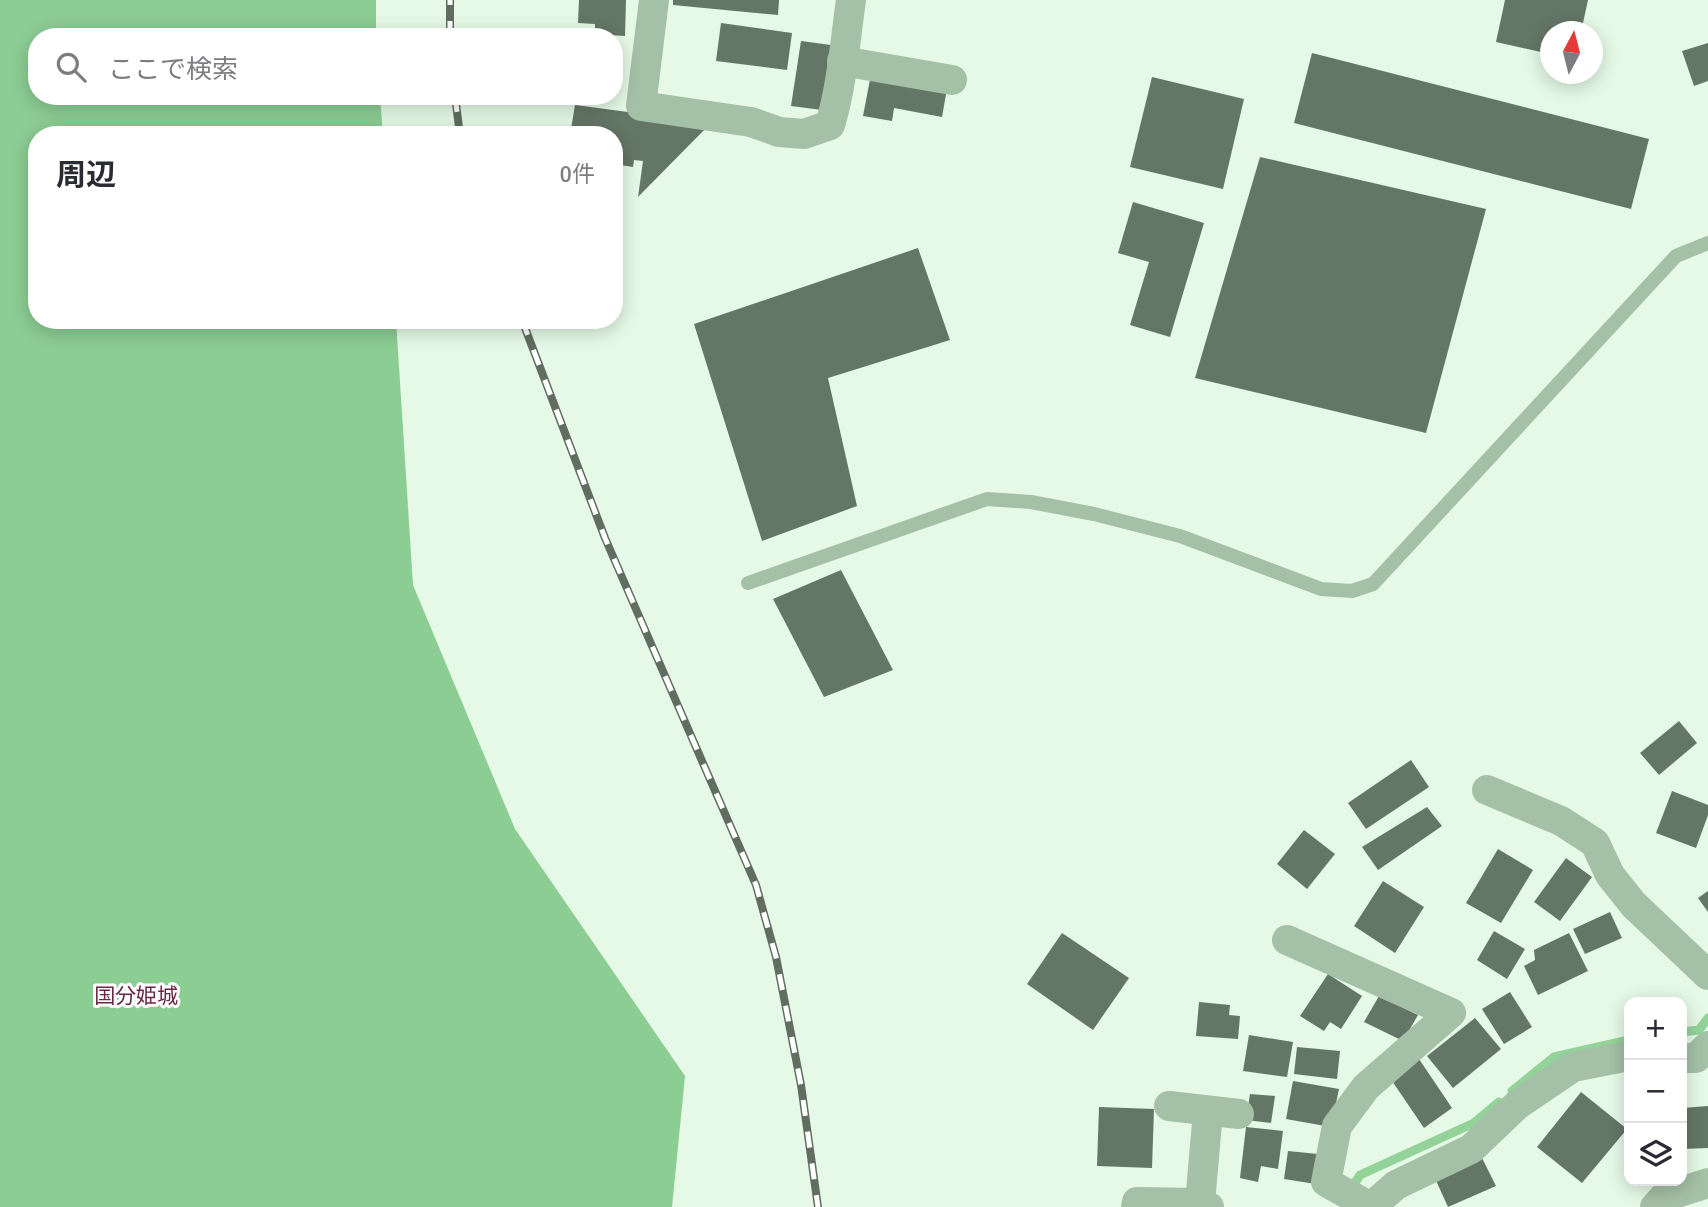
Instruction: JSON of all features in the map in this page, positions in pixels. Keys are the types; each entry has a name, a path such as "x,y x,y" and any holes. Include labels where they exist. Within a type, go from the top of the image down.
{"street":[{"path":"654,0 641,106 751,122 779,132 804,134 830,125 839,94 851,0"},
{"path":"842,61 952,80"},
{"path":"1487,790 1560,821 1595,843 1610,875 1634,905 1708,975"},
{"path":"1287,940 1451,1013 1366,1087 1337,1126 1326,1182 1371,1207 1396,1185 1471,1149 1517,1105 1573,1067 1624,1057"},
{"path":"1687,1058 1696,1058 1708,1046"},
{"path":"1169,1106 1239,1114"},
{"path":"1136,1207 1137,1202 1204,1205 1208,1111"},
{"path":"1655,1207 1664,1197 1708,1183"}],"lane":[{"path":"748,583 987,499 1031,502 1180,536 1321,589 1353,591 1373,584 1676,256 1708,243"}],"green space":[{"path":"0,0 376,0 376,28 28,28 28,105 381,105 382,126 28,126 28,329 397,329 413,585 515,829 685,1076 672,1207 0,1207"}],"building":[{"path":"579,0 626,0 625,36 623,28 595,28 595,24 578,23"},
{"path":"673,0 779,0 778,15 673,5"},
{"path":"1505,0 1588,0 1583,21 1540,21 1540,52 1496,42"},
{"path":"721,23 792,33 787,70 716,61"},
{"path":"801,41 831,45 822,110 791,106"},
{"path":"1708,43 1708,81 1694,86 1682,51"},
{"path":"1312,53 1649,139 1631,209 1294,123"},
{"path":"872,69 948,83 942,117 894,108 892,121 863,116"},
{"path":"1152,77 1244,99 1223,189 1130,167"},
{"path":"575,105 711,123 638,197 643,161 634,160 633,167 623,165 623,126 572,126"},
{"path":"1260,157 1486,209 1426,433 1195,378"},
{"path":"1133,202 1204,223 1170,337 1130,325 1149,262 1118,253"},
{"path":"918,248 950,340 828,378 857,506 762,541 694,324"},
{"path":"841,570 893,670 824,697 773,599"},
{"path":"1679,721 1697,743 1659,775 1640,753"},
{"path":"1411,760 1429,787 1366,829 1348,803"},
{"path":"1672,791 1708,805 1708,815 1696,848 1656,833"},
{"path":"1427,807 1442,826 1378,870 1362,847"},
{"path":"1304,830 1335,854 1307,889 1277,864"},
{"path":"1498,849 1533,870 1501,923 1466,903"},
{"path":"1566,858 1592,877 1560,921 1534,902"},
{"path":"1383,881 1424,907 1395,953 1354,926"},
{"path":"1708,891 1708,912 1698,898"},
{"path":"1610,912 1622,938 1585,954 1573,929"},
{"path":"1494,931 1525,949 1507,979 1477,960"},
{"path":"1062,933 1129,978 1093,1030 1027,984"},
{"path":"1569,933 1588,971 1538,995 1524,966 1535,960 1534,950"},
{"path":"1328,974 1362,996 1341,1029 1330,1022 1324,1031 1300,1016"},
{"path":"1510,992 1532,1027 1504,1044 1482,1009"},
{"path":"1379,996 1418,1015 1403,1041 1364,1022"},
{"path":"1199,1002 1230,1005 1229,1015 1240,1016 1238,1039 1196,1036"},
{"path":"1475,1018 1501,1049 1453,1088 1427,1056"},
{"path":"1249,1035 1293,1042 1287,1077 1243,1071"},
{"path":"1297,1047 1340,1051 1337,1079 1294,1074"},
{"path":"1419,1059 1452,1108 1424,1128 1390,1078"},
{"path":"1293,1081 1339,1089 1331,1127 1286,1119"},
{"path":"1581,1092 1624,1127 1624,1133 1582,1183 1537,1147"},
{"path":"1250,1094 1275,1096 1271,1123 1246,1120"},
{"path":"1708,1106 1708,1148 1687,1149 1687,1108"},
{"path":"1099,1107 1154,1109 1152,1168 1097,1166"},
{"path":"1246,1127 1283,1131 1278,1169 1261,1166 1258,1182 1240,1178"},
{"path":"1288,1151 1328,1155 1322,1185 1284,1179"},
{"path":"1479,1152 1496,1186 1448,1207 1433,1174"}],"waterway":[{"path":"1687,1031 1699,1030 1708,1018"},
{"path":"1512,1091 1554,1057 1624,1041"},
{"path":"1351,1189 1360,1175 1474,1123 1499,1102"}],"railway":[{"path":"450,0 450,28"},
{"path":"456,105 459,126"},
{"path":"525,329 605,538 756,885 776,957 801,1085 818,1207"}],"district":[{"name":"国分姫城","path":"136,996"}]}
